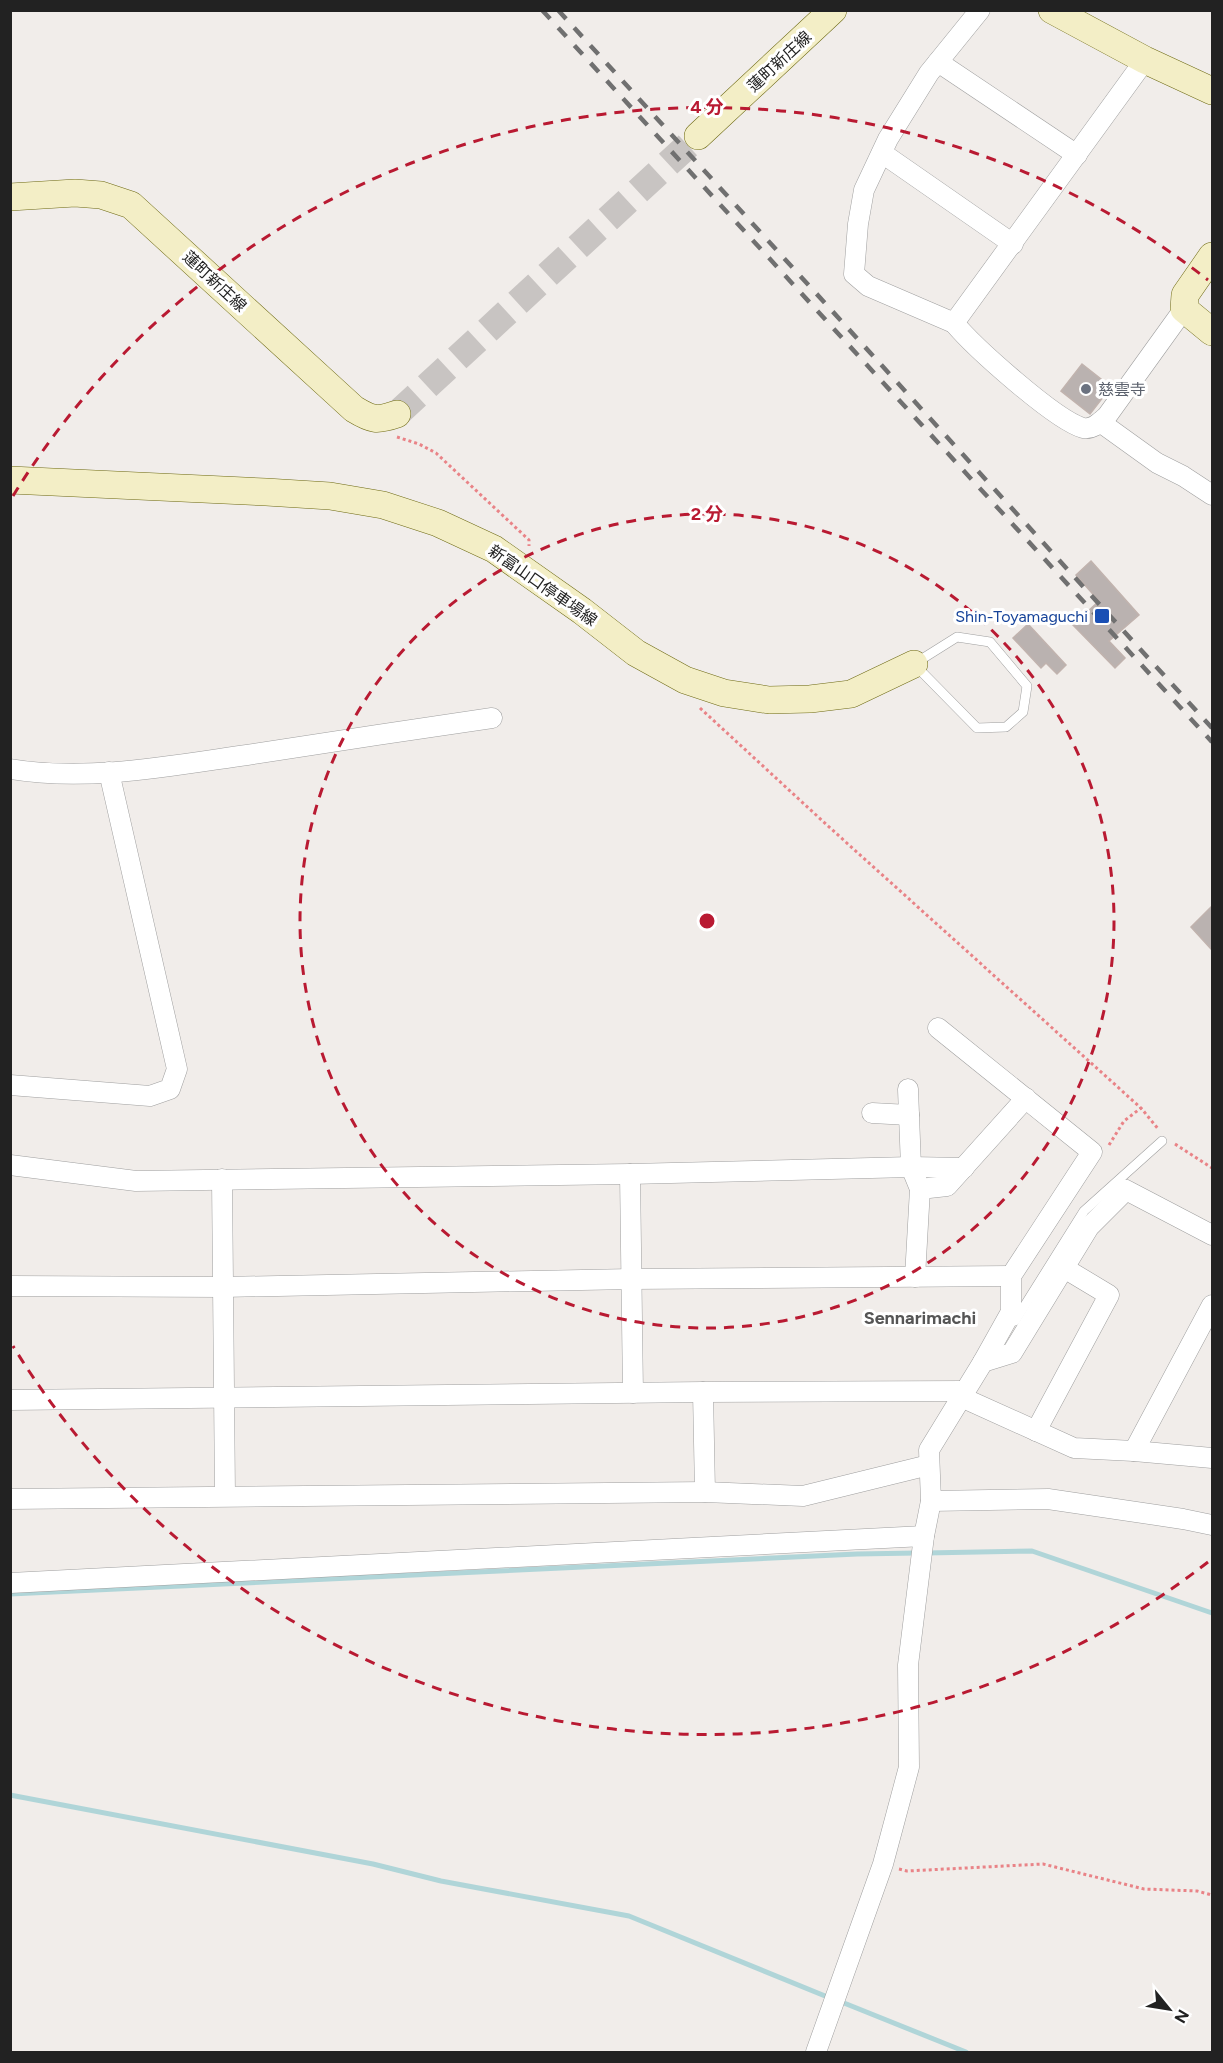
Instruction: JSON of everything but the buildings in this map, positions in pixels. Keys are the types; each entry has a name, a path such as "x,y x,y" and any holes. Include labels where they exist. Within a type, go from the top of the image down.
{"main road":[{"name":"蓮町新庄線","path":"698,136 833,10"},
{"path":"1052,10 1145,60 1212,91"},
{"name":"蓮町新庄線","path":"10,197 75,193 101,195 131,205 354,409 369,418 382,419 397,414"},
{"path":"1212,256 1185,295 1184,309 1212,332"},
{"name":"新富山口停車場線","path":"10,480 330,496 382,505 438,524 494,549 582,611 636,653 686,680 724,693 769,700 810,699 851,694 914,664"}],"street":[{"path":"980,10 928,73 882,153 864,190 858,224 854,274 868,286 954,323 1023,387 1060,415 1084,428 1094,427 1107,416 1184,309"},
{"path":"954,323 1145,60"},
{"path":"938,62 1077,155"},
{"path":"882,153 1013,244"},
{"path":"1100,422 1157,463 1183,476 1212,495"},
{"path":"10,769 29,772 99,774 213,760 492,718"},
{"path":"10,1085 150,1096 170,1089 177,1069 109,772"},
{"path":"816,2052 883,1864 909,1767 908,1665 924,1536 932,1501 929,1450 963,1394 987,1361 1011,1312 1011,1276 1092,1152 938,1028"},
{"path":"908,1089 911,1167 920,1189 915,1277"},
{"path":"920,1189 947,1186 1026,1098"},
{"path":"872,1113 909,1115"},
{"path":"10,1166 136,1181 630,1174 911,1167 964,1168"},
{"path":"630,1174 633,1393"},
{"path":"222,1179 225,1496"},
{"path":"987,1361 1012,1353 1089,1227 1126,1190 1212,1235"},
{"path":"1035,1431 1109,1295 1064,1268"},
{"path":"10,1286 223,1287 631,1279 1011,1276"},
{"path":"1134,1451 1207,1330 1212,1305"},
{"path":"703,1392 705,1492"},
{"path":"10,1400 703,1392 963,1394 1074,1448 1212,1458"},
{"path":"10,1499 705,1492 803,1496 929,1465"},
{"path":"932,1501 1048,1499 1212,1525"},
{"path":"10,1583 924,1536"}],"lane":[{"path":"957,637 990,642 1027,686 1023,712 1006,727 977,728 914,664 957,637"},
{"path":"987,1361 1084,1211 1163,1139"}],"path":[{"path":"686,680 700,709 1141,1107 1163,1139"},
{"path":"1174,1143 1212,1168"},
{"path":"883,1864 907,1871 1043,1864 1144,1889 1197,1891 1212,1895"}],"waterway":[{"path":"926,1553 1032,1551 1212,1613"},
{"path":"10,1594 917,1553"},
{"path":"10,1795 373,1864 441,1881 629,1916 830,1998"},
{"path":"839,2001 966,2052"}],"tunnel":[{"path":"397,414 698,136"}],"railway":[{"path":"542,10 1212,742"},
{"path":"558,10 1212,728"}],"place":[{"name":"慈雲寺","path":"1086,389"},
{"name":"Shin-Toyamaguchi","path":"1102,616"}],"district":[{"name":"Sennarimachi","path":"920,1318"}]}
